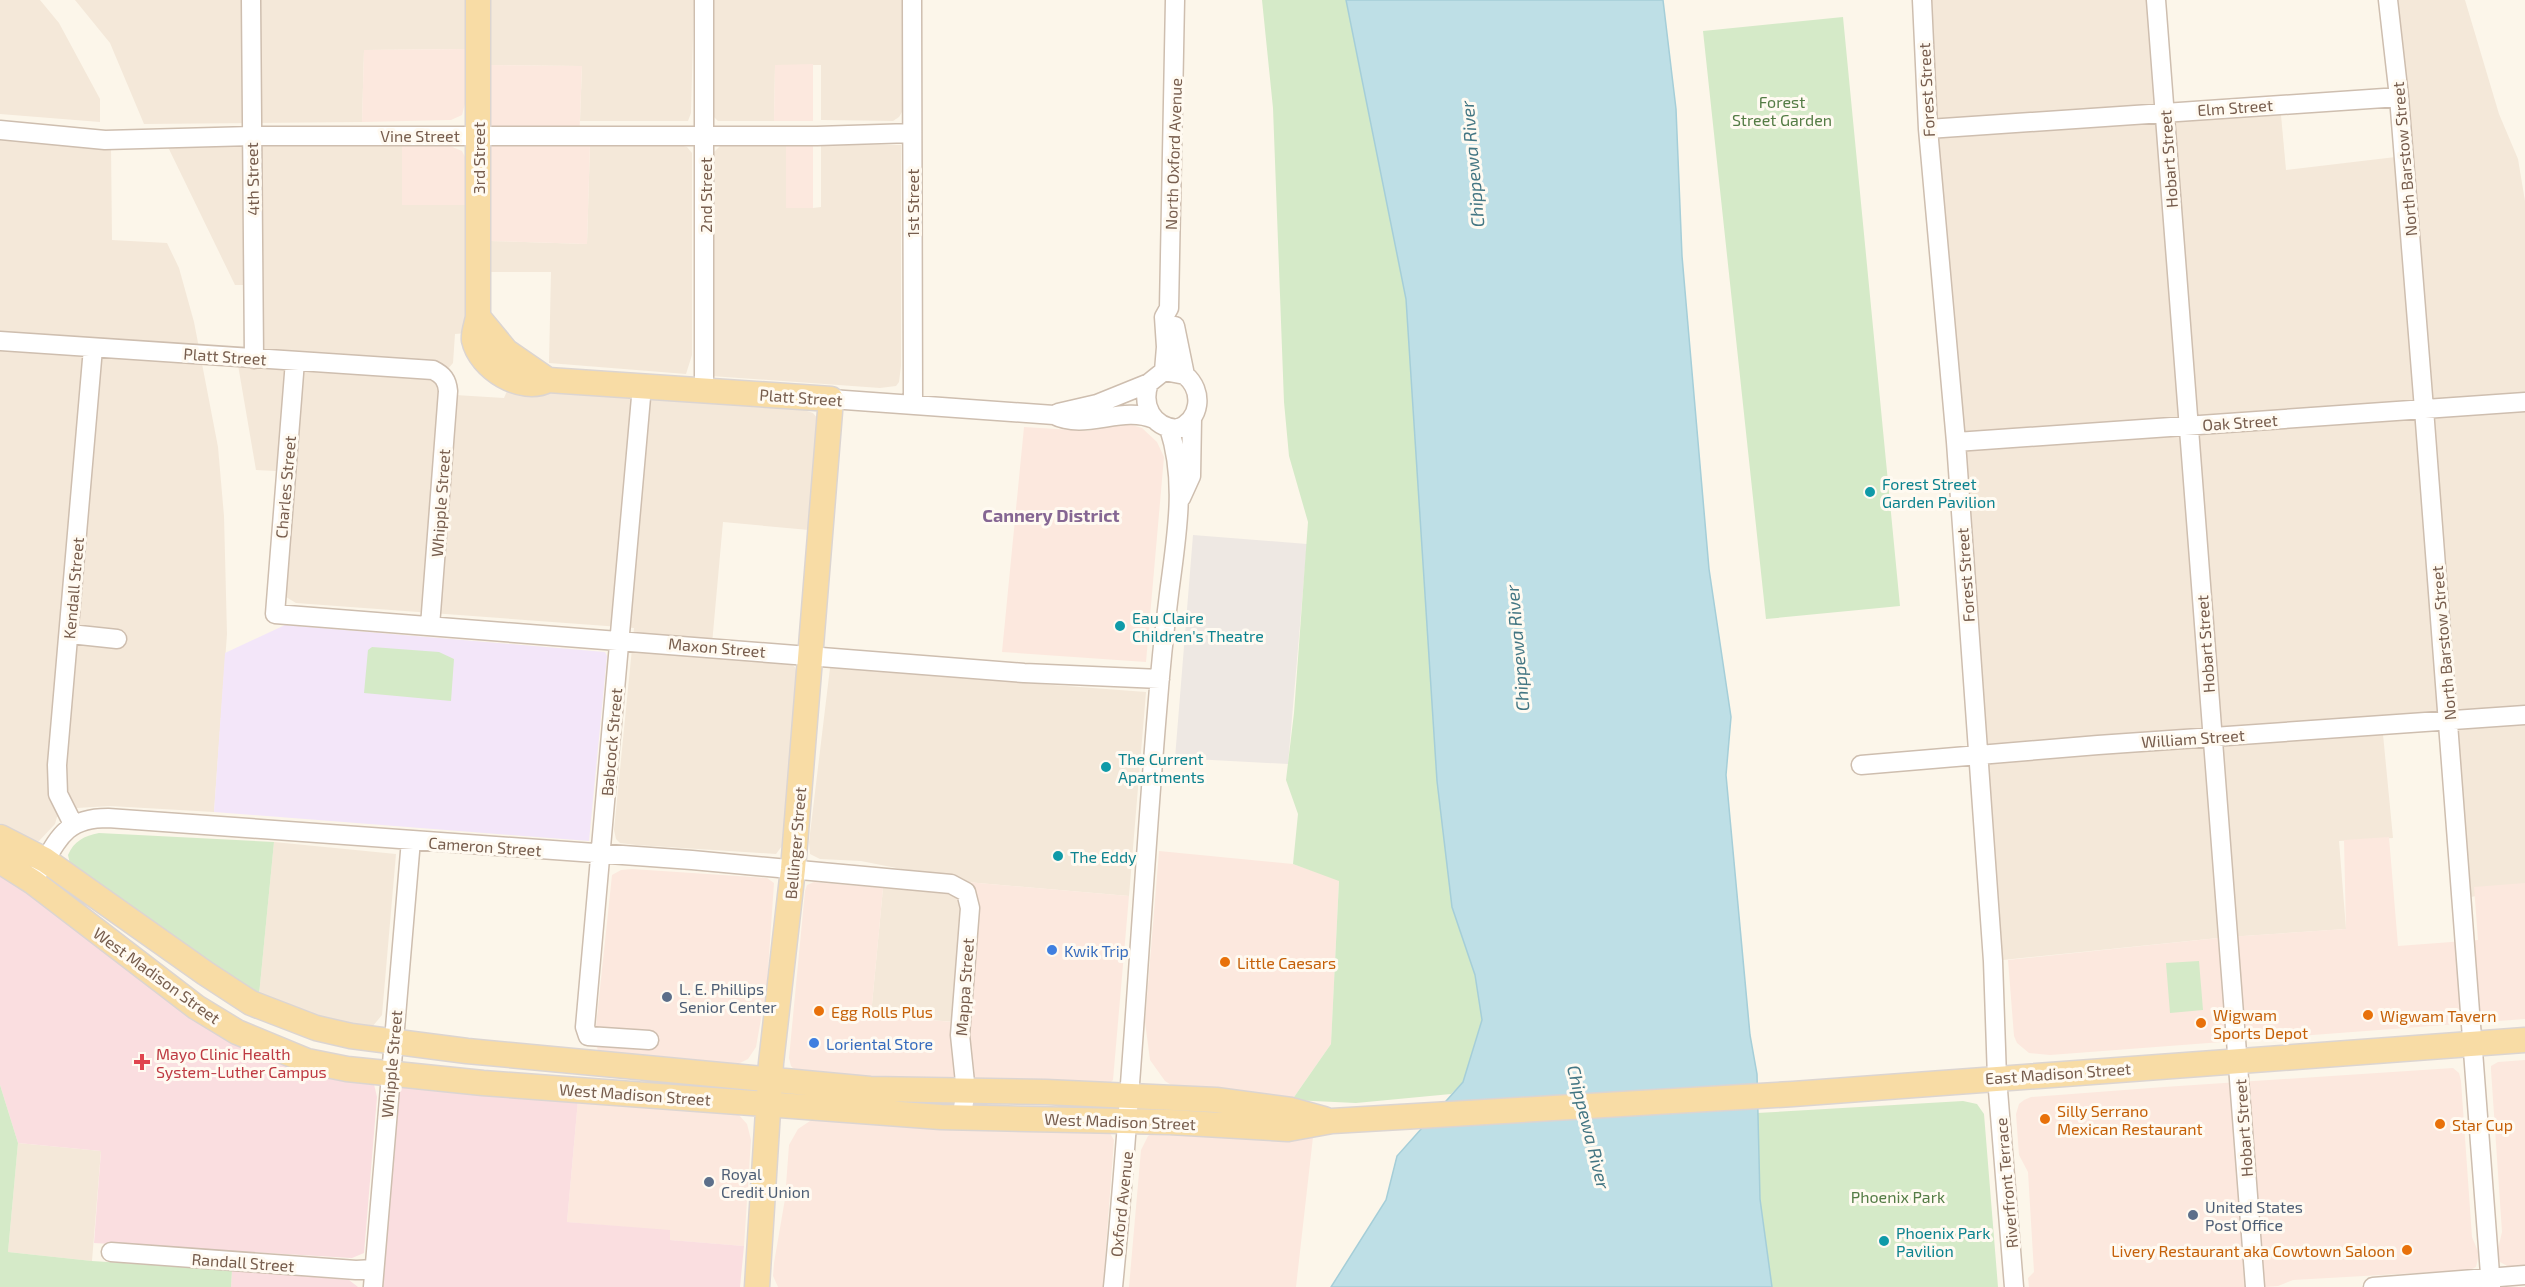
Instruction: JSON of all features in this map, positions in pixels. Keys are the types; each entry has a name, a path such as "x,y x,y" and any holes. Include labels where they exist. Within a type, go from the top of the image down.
{"main road":[{"name":"3rd Street","path":"478,0 478,317 474,337 478,350 499,359"},
{"name":"Platt Street","path":"499,359 518,382 529,385 548,380 831,399"},
{"name":"Bellinger Street","path":"757,1287 770,1079 793,869 831,399"},
{"name":"West Madison Street","path":"0,837 45,860 205,973 256,1005 316,1028 392,1042 870,1089 1046,1092 1129,1108"},
{"name":"West Madison Street","path":"0,861 33,882 196,1007 237,1032 308,1061 390,1075 961,1118 1129,1108 1251,1104 1332,1121 1591,1105"},
{"name":"East Madison Street","path":"1591,1105 1793,1094 2238,1059 2525,1040"}],"street":[{"name":"4th Street","path":"251,0 254,359"},
{"name":"2nd Street","path":"704,0 704,390"},
{"name":"1st Street","path":"912,0 913,405"},
{"name":"North Oxford Avenue","path":"1156,377 1166,346 1164,317 1169,308 1175,0"},
{"name":"Forest Street","path":"1922,0 1928,129 1956,442 1993,961 1997,1078"},
{"name":"Hobart Street","path":"2156,0 2255,1287"},
{"name":"North Barstow Street","path":"2388,0 2399,97 2491,1282"},
{"name":"Elm Street","path":"1928,129 2399,97"},
{"name":"Vine Street","path":"0,130 105,140 477,134 912,133"},
{"name":"North Oxford Avenue","path":"1169,308 1174,317 1177,345 1185,375"},
{"name":"Platt Street","path":"0,341 433,370 446,380"},
{"name":"Kendall Street","path":"73,824 61,804 57,781 93,348"},
{"name":"Charles Street","path":"274,614 295,361"},
{"path":"1129,1108 1160,679 1180,500 1175,448 1146,401 1156,377 1185,375 1197,390 1198,401 1192,419 1191,476 1180,500"},
{"name":"Platt Street","path":"1054,415 1064,410 1097,404 1156,377"},
{"name":"Whipple Street","path":"430,626 448,391 446,380"},
{"name":"Babcock Street","path":"642,386 585,1032 588,1036 649,1040"},
{"name":"Platt Street","path":"831,399 1054,415 1066,421 1132,414 1161,424"},
{"name":"Oak Street","path":"1956,442 2525,402"},
{"path":"1161,424 1185,426 1192,419"},
{"name":"Maxon Street","path":"274,614 812,654 1024,673 1160,679"},
{"path":"70,634 117,639"},
{"name":"William Street","path":"1861,765 2213,736 2525,715"},
{"name":"Cameron Street","path":"73,824 90,818 108,818 601,854 931,881 951,884 966,892"},
{"path":"33,882 63,832 73,824"},
{"name":"Whipple Street","path":"374,1278 392,1042 411,840"},
{"name":"Mappa Street","path":"961,1118 966,1092 960,1035 970,908 966,892"},
{"name":"Riverfront Terrace","path":"1997,1078 2014,1287"},
{"name":"Oxford Avenue","path":"1113,1287 1129,1108"},
{"name":"Randall Street","path":"111,1252 356,1270 374,1278"},
{"path":"2373,1287 2491,1282 2525,1275"}],"shaded area":[{"path":"0,0 40,0 59,23 100,99 100,122 0,114"},
{"path":"75,0 465,0 465,49 364,50 362,122 144,124 110,43"},
{"path":"491,0 694,0 691,113 688,121 580,121 582,66 490,65"},
{"path":"713,0 903,0 902,112 899,117 893,121 821,120 821,65 775,65 774,121 718,121 712,115"},
{"path":"1922,0 2156,0 2164,112 2280,104 2286,170 2404,156 2388,0 2465,0 2499,114 2518,159 2525,201 2525,886 2461,899 2449,720 2382,724 2393,838 2339,841 2346,929 2228,937 1993,961"},
{"path":"465,49 466,100 462,115 451,120 362,122 364,50"},
{"path":"813,64 813,121 774,121 775,65"},
{"path":"490,65 582,66 579,143 590,144 587,244 490,241"},
{"path":"0,140 68,146 111,146 112,240 167,243 179,268 194,322 218,447 224,516 227,634 214,812 110,806 77,808 57,817 55,824 39,841 31,840 0,823"},
{"path":"786,143 786,207 813,208 821,207 821,144 901,145 901,366 899,382 896,386 880,388 711,376 713,153 722,144"},
{"path":"786,143 813,144 813,208 786,208"},
{"path":"402,144 402,205 466,205 466,333 455,334 453,363 436,383 439,394 504,398 510,384 616,396 801,409 813,413 818,419 809,530 723,522 711,655 789,663 795,667 797,673 782,846 776,854 636,845 620,843 616,839 614,830 634,628 296,603 286,597 284,593 294,472 256,470 238,365 263,367 262,285 235,285 167,145"},
{"path":"402,144 450,146 462,151 465,157 466,205 402,205"},
{"path":"590,144 676,144 687,147 692,153 692,355 686,374 549,363 551,272 490,272 490,241 587,244"},
{"path":"1118,425 1142,428 1157,442 1164,457 1146,662 1002,652 1024,427 1088,431"},
{"path":"1193,535 1307,544 1288,764 1175,758"},
{"path":"285,625 605,652 607,656 589,841 214,812 225,653"},
{"path":"830,668 1146,692 1129,896 967,882 861,861 820,859 810,854 809,842"},
{"path":"2389,837 2398,946 2478,940 2474,887 2525,883 2525,1019 2050,1055 2029,1053 2017,1043 2014,1036 2008,960 2228,937 2346,929 2344,840"},
{"path":"274,842 396,854 382,1015 372,1027 322,1019 259,995"},
{"path":"1159,851 1293,864 1339,880 1331,1044 1292,1100 1173,1086 1165,1081 1150,1060 1145,1022"},
{"path":"621,870 767,878 774,883 767,985 756,1047 748,1059 734,1065 598,1052 595,1036 612,875"},
{"name":"Mayo Clinic Health System-Luther Campus","path":"0,871 176,1005 374,1084 377,1097 364,1253 352,1258 94,1243 101,1151 18,1143 0,1085"},
{"path":"814,882 883,888 871,1015 965,1023 972,890 967,882 1129,896 1113,1080 1109,1084 911,1079 796,1071 791,1066 789,1058 805,891 807,885"},
{"path":"883,888 957,893 963,899 955,1022 871,1015"},
{"path":"2525,1060 2525,1266 2511,1268 2500,1262 2497,1253 2502,1232 2491,1066 2498,1062"},
{"path":"2453,1068 2459,1073 2461,1081 2472,1237 2479,1254 2476,1267 2470,1270 2293,1280 2278,1286 2263,1287 2029,1287 2028,1278 2034,1272 2028,1172 2019,1155 2016,1114 2019,1104 2024,1100 2031,1097 2164,1087"},
{"path":"407,1085 578,1100 567,1222 670,1230 670,1240 744,1246 740,1287 381,1287 397,1097 401,1088"},
{"path":"578,1100 738,1114 747,1124 751,1140 744,1246 669,1240 670,1231 567,1222"},
{"path":"813,1119 1108,1130 1114,1140 1103,1287 778,1287 773,1276 774,1263 785,1199 789,1145 798,1129"},
{"path":"1155,1132 1313,1137 1296,1287 1129,1287 1141,1150 1148,1136"},
{"path":"18,1143 101,1151 92,1261 8,1252"},
{"path":"232,1270 349,1280 358,1287 231,1287"}],"green space":[{"path":"1262,0 1346,0 1406,299 1437,781 1452,907 1475,975 1482,1020 1463,1082 1451,1094 1356,1103 1292,1100 1331,1044 1339,881 1293,864 1298,814 1286,780 1294,713 1308,522 1289,456 1284,402 1273,108"},
{"name":"Forest Street Garden","path":"1843,17 1900,606 1766,619 1703,31"},
{"path":"372,647 439,652 454,659 451,701 364,693 368,650"},
{"path":"99,833 274,842 259,995 244,988 70,864 68,855 73,846 84,838"},
{"path":"2199,961 2203,1010 2170,1013 2166,963"},
{"path":"0,1085 18,1143 8,1252 92,1261 232,1270 231,1287 0,1287"},
{"name":"Phoenix Park","path":"1963,1101 1977,1104 1984,1114 1998,1287 1772,1287 1760,1199 1757,1113"}],"water":[{"name":"Chippewa River","path":"1346,0 1663,0 1676,109 1682,256 1709,569 1731,717 1726,775 1750,1035 1757,1074 1760,1199 1772,1287 1331,1287 1386,1200 1397,1156 1463,1082 1482,1020 1475,975 1452,907 1437,781 1406,299"}],"place":[{"name":"Forest Street Garden Pavilion","path":"1870,492"},
{"name":"Eau Claire Children's Theatre","path":"1120,626"},
{"name":"The Current Apartments","path":"1106,767"},
{"name":"The Eddy","path":"1058,856"},
{"name":"Kwik Trip","path":"1052,950"},
{"name":"Little Caesars","path":"1225,962"},
{"name":"L. E. Phillips Senior Center","path":"667,997"},
{"name":"Egg Rolls Plus","path":"819,1011"},
{"name":"Wigwam Tavern","path":"2368,1015"},
{"name":"Wigwam Sports Depot","path":"2201,1023"},
{"name":"Loriental Store","path":"814,1043"},
{"name":"Mayo Clinic Health System-Luther Campus","path":"142,1062"},
{"name":"Silly Serrano Mexican Restaurant","path":"2045,1119"},
{"name":"Star Cup","path":"2440,1124"},
{"name":"Royal Credit Union","path":"709,1182"},
{"name":"United States Post Office","path":"2193,1215"},
{"name":"Phoenix Park Pavilion","path":"1884,1241"},
{"name":"Livery Restaurant aka Cowtown Saloon","path":"2407,1250"}],"district":[{"name":"Cannery District","path":"1051,515"}]}
